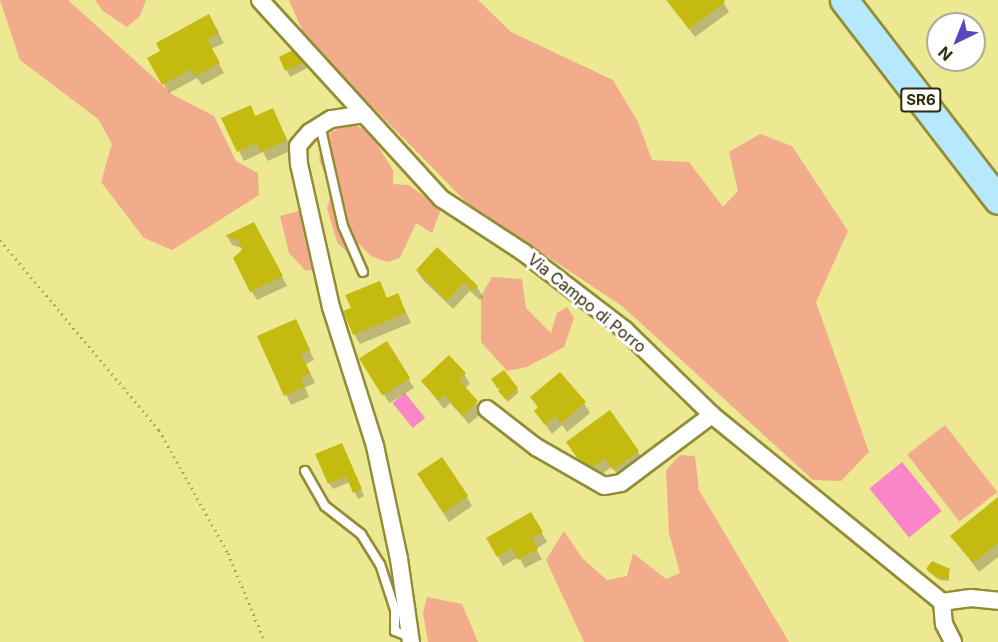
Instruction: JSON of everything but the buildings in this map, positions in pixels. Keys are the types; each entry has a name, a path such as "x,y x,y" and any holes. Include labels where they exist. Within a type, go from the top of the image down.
{"main road":[{"name":"SR6","path":"844,0 998,200"}],"street":[{"name":"Via Campo di Porro","path":"260,0 442,199 523,252 625,330 712,415 942,602"},
{"path":"364,114 331,119 320,125 298,146 299,164 331,308 375,446 399,559 411,640"},
{"path":"487,409 536,447 604,486 621,483 712,415"},
{"path":"953,642 944,624 942,602 970,598 998,601"}],"lane":[{"path":"320,125 343,226 363,272"},
{"path":"305,471 325,506 361,534 374,554 395,610 395,631 411,640"}],"path":[{"path":"0,240 159,430 228,553 265,642"}],"shaded area":[{"path":"0,0 68,0 173,95 214,116 236,161 258,173 259,195 172,250 144,238 101,182 112,144 98,119 20,60"},
{"path":"95,0 146,0 140,16 127,27 103,11"},
{"path":"289,0 478,0 511,32 613,80 638,122 652,160 689,162 723,207 738,191 729,152 760,134 792,146 848,231 816,302 869,452 841,481 813,480 622,306 467,203 306,39"},
{"path":"348,123 368,130 393,170 393,184 409,185 441,209 432,233 416,223 400,258 387,262 371,256 356,241 347,252 337,242 327,208 332,191 319,160 323,137"},
{"path":"302,210 317,271 305,270 289,253 280,216"},
{"path":"492,277 522,279 526,308 551,333 557,313 567,307 574,318 564,347 527,367 507,371 481,342 481,296"},
{"path":"405,393 425,418 413,428 393,403"},
{"path":"945,425 997,492 960,522 907,455"},
{"path":"680,455 695,456 699,490 789,642 584,642 546,560 564,531 582,558 607,580 627,576 633,553 666,579 680,573 669,533 666,470"},
{"path":"902,462 942,511 909,537 869,488"},
{"path":"427,597 462,604 478,642 428,642 423,613"}]}
